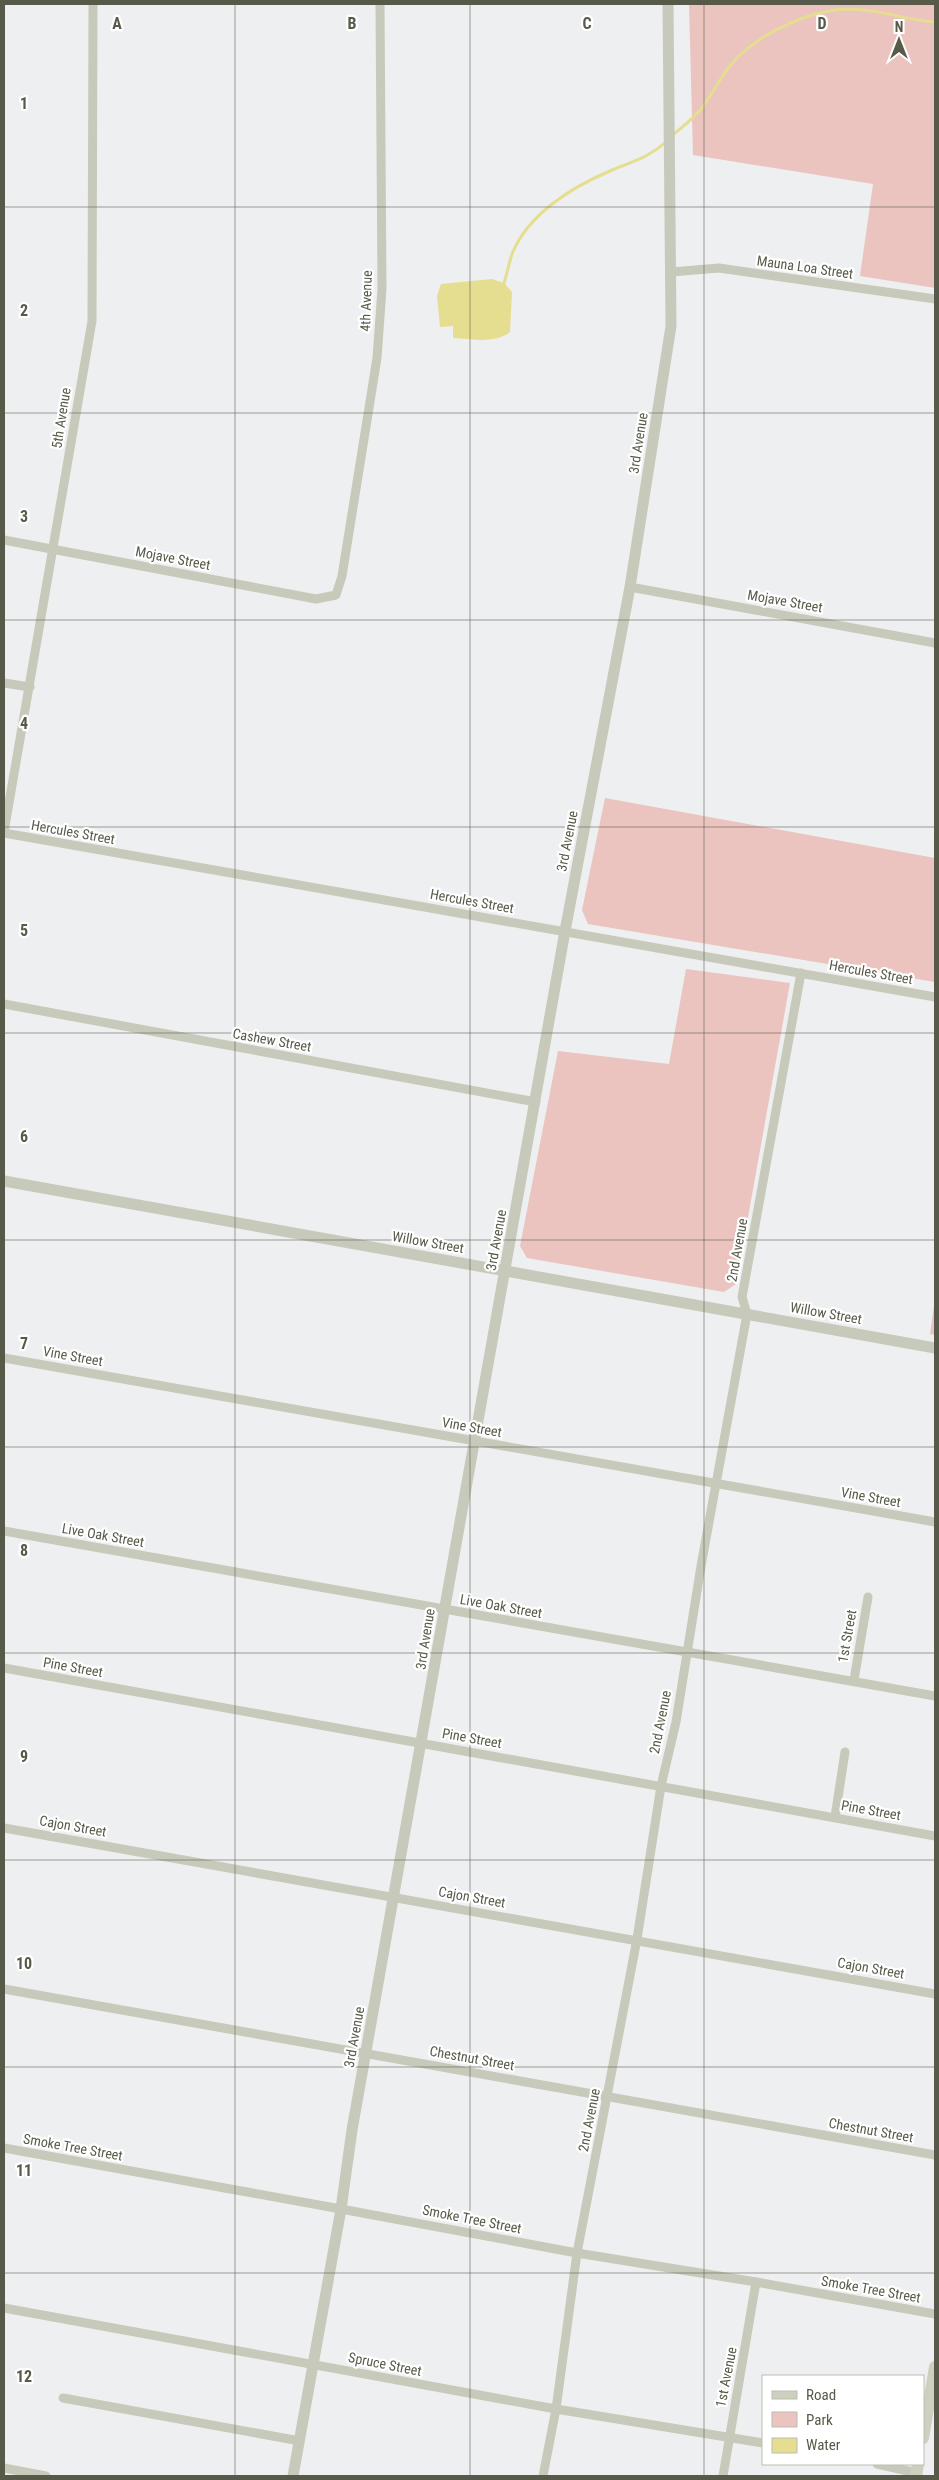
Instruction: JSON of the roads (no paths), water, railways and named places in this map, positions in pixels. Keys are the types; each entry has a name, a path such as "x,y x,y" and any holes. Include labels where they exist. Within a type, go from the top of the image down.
{"main road":[{"path":"924,2432 935,2367"}],"street":[{"name":"5th Avenue","path":"4,833 92,321 93,4"},
{"name":"4th Avenue","path":"336,595 342,576 378,358 382,289 380,4"},
{"name":"3rd Avenue","path":"293,2476 341,2208 352,2130 423,1743 565,931 630,587 671,326 668,4"},
{"name":"Mauna Loa Street","path":"670,272 718,268 935,299"},
{"name":"Mojave Street","path":"4,540 316,599 336,595"},
{"name":"Mojave Street","path":"630,587 935,643"},
{"path":"4,683 30,687"},
{"name":"Hercules Street","path":"4,833 935,997"},
{"name":"2nd Avenue","path":"543,2476 556,2410 576,2253 638,1940 661,1786 676,1722 747,1314 742,1297 801,973"},
{"name":"Cashew Street","path":"4,1004 536,1102"},
{"name":"Willow Street","path":"4,1181 935,1348"},
{"name":"Vine Street","path":"4,1358 935,1522"},
{"name":"Live Oak Street","path":"4,1532 854,1680 935,1696"},
{"name":"1st Street","path":"854,1680 868,1597"},
{"name":"Pine Street","path":"4,1668 935,1836"},
{"path":"835,1817 845,1752"},
{"name":"Cajon Street","path":"4,1828 935,1994"},
{"name":"Chestnut Street","path":"4,1989 935,2155"},
{"name":"Smoke Tree Street","path":"4,2148 341,2208 576,2253 756,2282 935,2314"},
{"name":"1st Avenue","path":"723,2476 756,2282"},
{"name":"Spruce Street","path":"4,2308 556,2410 762,2443"},
{"path":"63,2398 300,2441"},
{"path":"883,2465 917,2471"},
{"path":"4,2468 46,2476"}],"water":[{"path":"492,279 504,283 512,292 510,332 504,336 483,340 453,338 453,326 440,327 437,296 441,284"}],"waterway":[{"path":"673,135 701,109 730,66 741,54 764,37 792,22 821,13 849,9 860,9 935,22"},
{"path":"504,283 512,254 519,240 540,214 581,185 646,156 667,141"}]}
